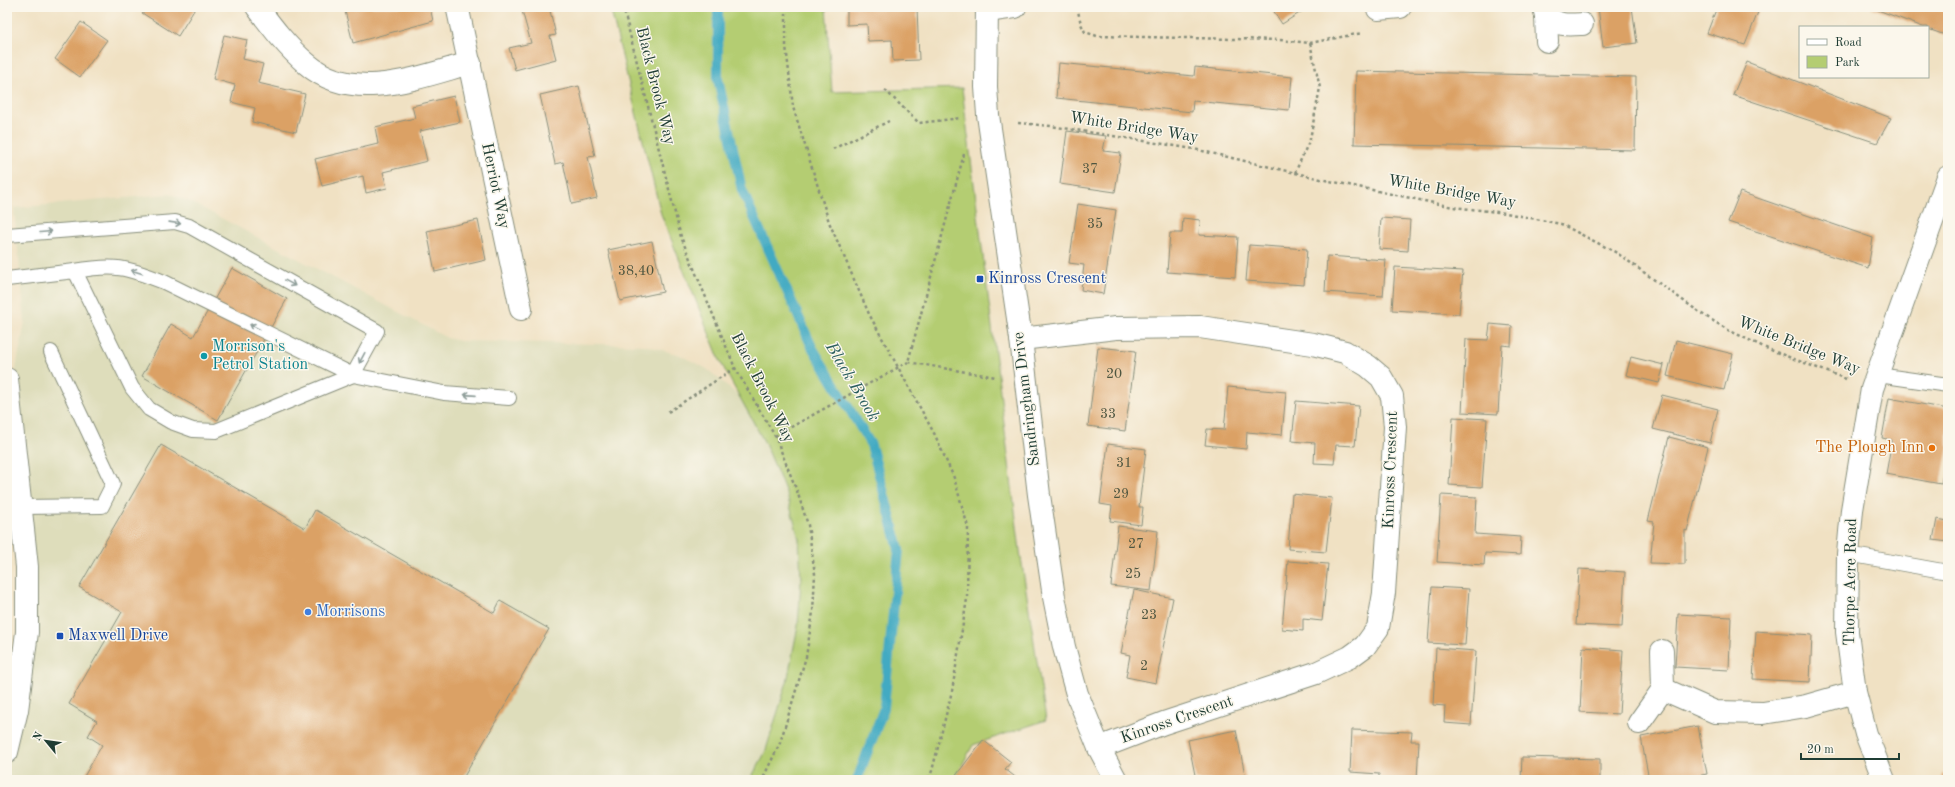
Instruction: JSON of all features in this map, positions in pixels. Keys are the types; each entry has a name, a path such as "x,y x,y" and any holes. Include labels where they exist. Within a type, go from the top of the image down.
{"street":[{"path":"257,7 282,40 308,65 331,79 359,86 401,82 470,63"},
{"path":"987,9 1015,7"},
{"path":"1378,10 1400,7"},
{"name":"Sandringham Drive","path":"987,9 986,87 989,118 1021,339 1038,495 1054,597 1064,647 1077,694 1098,748 1116,780"},
{"name":"Herriot Way","path":"458,10 521,309"},
{"path":"1545,12 1554,23 1567,25 1582,24"},
{"path":"1545,12 1547,41"},
{"name":"Thorpe Acre Road","path":"1884,780 1866,734 1855,692 1847,632 1848,554 1852,510 1875,382 1948,177"},
{"name":"Kinross Crescent","path":"1021,339 1116,328 1200,327 1313,344 1345,352 1368,366 1382,377 1392,396 1395,427 1384,593 1378,628 1365,646 1350,657 1316,673 1164,722 1098,748"},
{"path":"7,752 17,710 27,632 27,567 8,393"},
{"path":"1639,723 1663,690 1662,651"},
{"path":"1663,690 1715,712 1763,713 1806,706 1855,692"}],"lane":[{"path":"7,235 158,222 175,222 190,226 376,331 353,375 216,431 193,430 171,422 149,409 132,388 74,272"},
{"path":"7,279 74,272 98,267 120,267 164,282 353,375 444,393 509,398"},
{"path":"21,507 102,506 113,484 50,352"},
{"path":"1875,382 1948,385"},
{"path":"1848,554 1948,572"}],"path":[{"name":"Black Brook Way","path":"623,7 681,237 735,368 775,436 797,491 808,525 815,574 813,612 806,658 780,743 762,780"},
{"path":"786,7 786,46 793,107 829,222 869,314 897,368 935,435 954,478 968,527 967,599 965,614 952,691 932,771 928,780"},
{"path":"1077,7 1081,24 1085,32 1097,36 1280,40 1310,43 1380,30 1378,10"},
{"path":"1295,173 1310,139 1320,88 1310,43"},
{"name":"White Bridge Way","path":"885,90 918,123 989,118 1052,126 1194,149 1295,173 1454,207 1506,213 1562,224 1617,253 1728,330 1768,349 1875,382"},
{"path":"908,362 966,146 989,118"},
{"path":"832,149 889,121"},
{"path":"775,436 880,376 908,362 1025,382"},
{"path":"668,412 735,368"}],"shaded area":[{"path":"169,194 191,202 447,338 460,341 644,345 680,355 707,369 739,396 766,445 787,495 799,539 801,580 798,626 787,682 765,753 750,780 7,780 7,752 23,668 10,400 25,322 14,208"}],"green space":[{"path":"610,7 826,7 832,92 962,88 1020,551 1046,720 973,745 954,780 750,780 765,753 787,682 798,626 801,580 799,539 787,495 766,445 721,363 661,214"}],"building":[{"path":"146,7 196,7 178,36 142,13"},
{"path":"344,7 430,7 433,21 353,43"},
{"path":"521,7 549,7 556,35 550,36 556,59 515,70 509,48 531,43"},
{"path":"847,7 917,7 919,60 893,61 892,40 868,41 867,24 847,25"},
{"path":"1271,7 1309,7 1282,24"},
{"path":"1598,7 1632,7 1637,43 1603,47"},
{"path":"1717,7 1760,7 1745,45 1707,33"},
{"path":"1870,7 1948,7 1948,36 1929,29 1929,26 1920,26"},
{"path":"81,22 107,40 80,77 55,59"},
{"path":"224,35 247,40 243,59 263,64 258,83 305,94 296,132 252,122 255,108 231,102 235,85 213,79"},
{"path":"1747,62 1891,118 1877,143 1733,95"},
{"path":"1059,63 1194,76 1195,67 1292,77 1289,110 1193,101 1192,112 1056,98"},
{"path":"1356,71 1636,77 1635,150 1354,144"},
{"path":"579,86 595,156 588,157 597,198 572,204 563,162 555,164 540,95"},
{"path":"454,96 460,122 420,131 427,161 383,172 387,188 366,193 363,176 322,186 315,159 378,144 375,127 415,118 412,106"},
{"path":"1067,131 1106,136 1103,151 1121,153 1115,192 1060,184"},
{"path":"1740,192 1873,238 1868,268 1728,222"},
{"path":"1078,204 1116,210 1103,294 1081,290 1084,265 1069,263"},
{"path":"1183,218 1200,220 1199,235 1238,237 1235,277 1167,272 1170,233 1182,233"},
{"path":"1381,218 1410,220 1408,251 1379,249"},
{"path":"478,220 486,260 435,272 427,231"},
{"path":"652,241 663,292 620,301 608,250"},
{"path":"1249,245 1307,249 1304,285 1246,281"},
{"path":"1327,256 1386,260 1383,296 1325,292"},
{"path":"1395,267 1463,271 1459,314 1392,310"},
{"name":"Morrison's Petrol Station","path":"232,268 287,299 218,420 142,376 171,324 193,337"},
{"path":"1490,324 1512,326 1511,346 1502,345 1498,414 1462,412 1466,339 1488,340"},
{"path":"1676,340 1733,354 1724,390 1667,376"},
{"path":"1098,347 1136,351 1125,431 1088,426"},
{"path":"1631,357 1664,365 1659,383 1626,375"},
{"path":"1228,387 1286,392 1282,435 1247,432 1246,449 1205,445 1207,429 1224,430"},
{"path":"1662,395 1718,409 1710,443 1653,429"},
{"path":"1889,398 1948,409 1948,447 1941,484 1886,474 1892,440 1882,438"},
{"path":"1296,401 1359,406 1355,446 1336,445 1334,464 1314,463 1315,443 1292,441"},
{"path":"1453,417 1487,419 1482,487 1449,485"},
{"path":"1669,437 1708,447 1687,531 1685,530 1685,564 1650,563 1654,522 1648,521"},
{"path":"1108,444 1146,449 1139,507 1143,507 1141,525 1110,521 1112,506 1100,504"},
{"name":"Morrisons","path":"161,445 305,528 315,510 494,613 500,601 549,629 462,780 82,780 102,745 88,736 97,721 69,704 122,612 79,587"},
{"path":"1292,494 1332,498 1326,552 1288,549"},
{"path":"1441,495 1477,497 1475,534 1521,537 1520,555 1485,553 1484,565 1437,562"},
{"path":"1937,519 1948,521 1948,542 1933,540"},
{"path":"1118,526 1158,531 1151,591 1111,586"},
{"path":"1288,561 1328,564 1322,621 1303,619 1303,631 1282,629"},
{"path":"1579,569 1625,572 1622,627 1576,625"},
{"path":"1432,587 1469,589 1465,645 1428,643"},
{"path":"1134,590 1173,598 1156,683 1126,677 1130,655 1121,653"},
{"path":"1678,614 1731,617 1729,670 1675,667"},
{"path":"1756,631 1812,635 1810,682 1753,679"},
{"path":"1583,647 1623,650 1619,714 1580,712"},
{"path":"1436,648 1476,651 1471,725 1444,723 1445,706 1433,705"},
{"path":"1698,726 1707,774 1676,780 1649,780 1641,737"},
{"path":"1236,730 1246,780 1196,780 1188,740"},
{"path":"1352,730 1412,732 1411,741 1419,741 1417,780 1379,780 1379,774 1350,772"},
{"path":"983,740 1011,762 1005,769 1019,780 957,780 954,778"},
{"path":"1522,757 1600,759 1600,780 1521,780"},
{"path":"1948,766 1948,780 1942,777"}],"waterway":[{"name":"Black Brook","path":"718,7 718,79 742,190 812,347 871,445 899,549 884,708 857,780"}],"place":[{"name":"Kinross Crescent","path":"980,279"},
{"name":"Morrison's Petrol Station","path":"204,356"},
{"name":"The Plough Inn","path":"1932,448"},
{"name":"Morrisons","path":"308,612"},
{"name":"Maxwell Drive","path":"60,636"}]}
